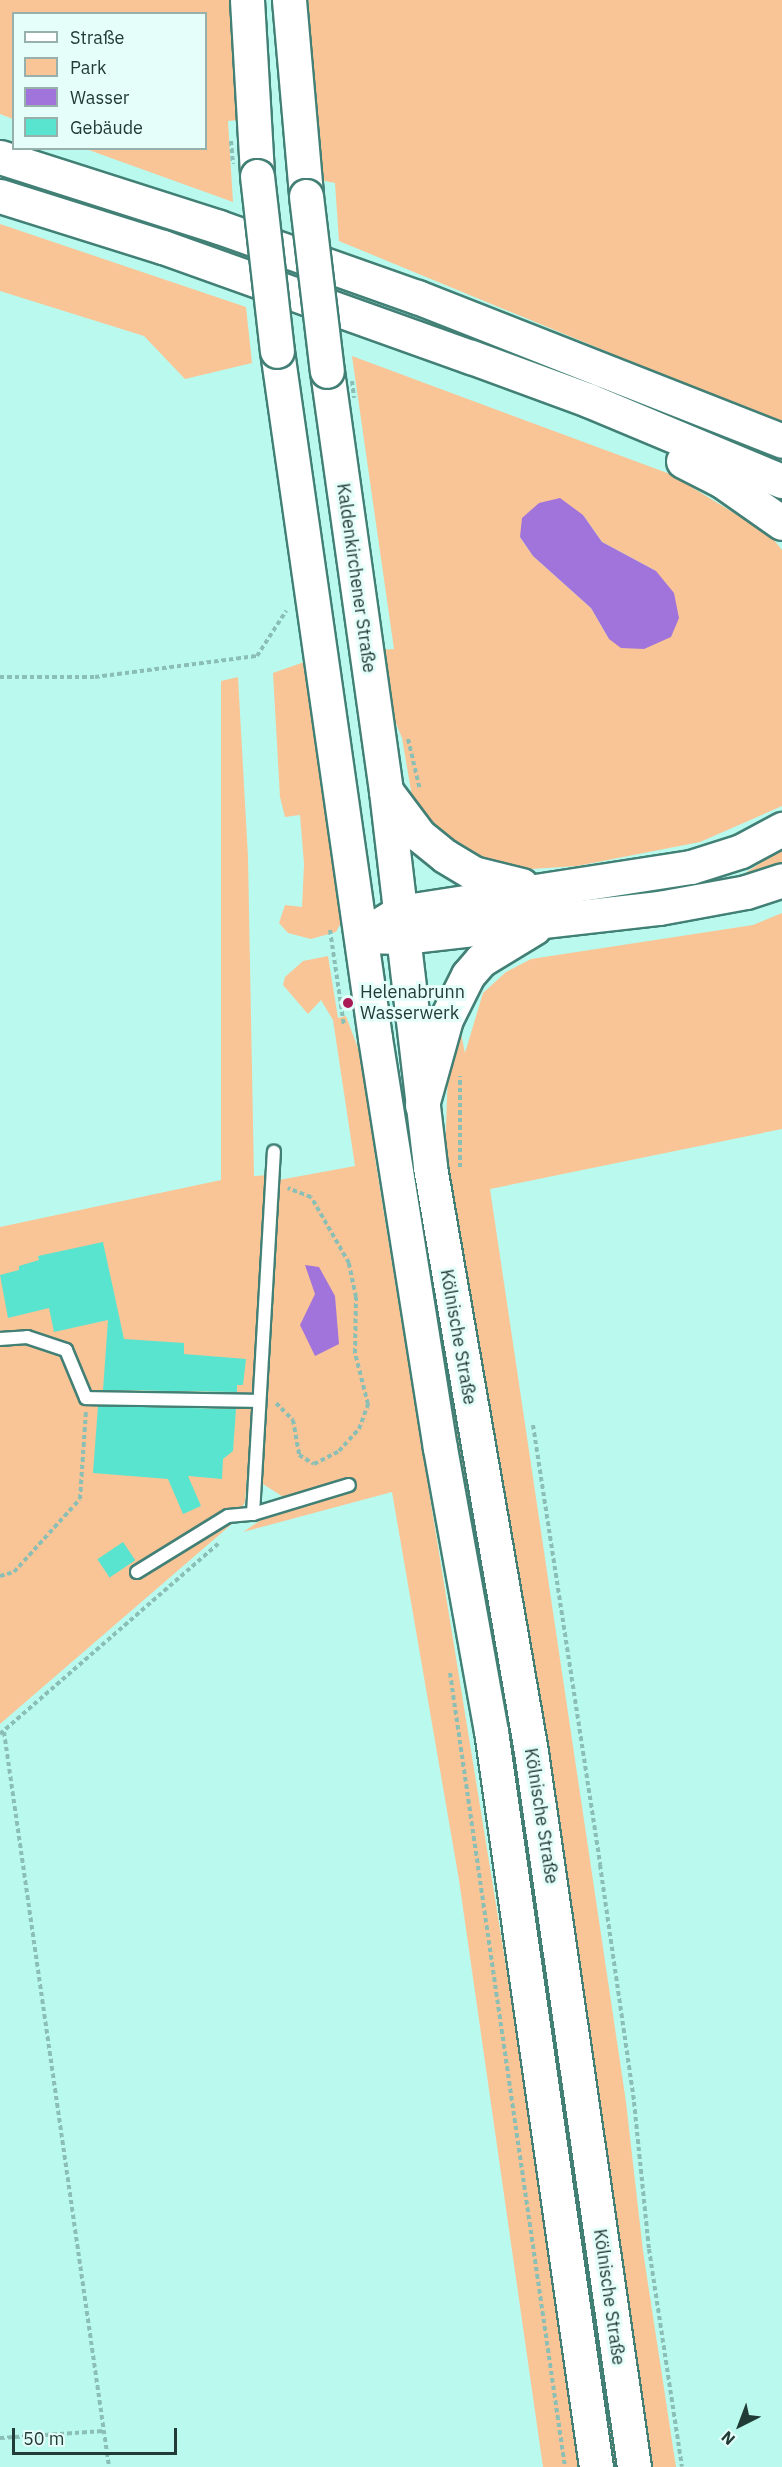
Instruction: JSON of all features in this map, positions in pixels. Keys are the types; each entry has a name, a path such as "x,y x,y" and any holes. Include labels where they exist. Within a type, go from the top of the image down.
{"main road":[{"path":"247,0 257,176 277,351 361,936 551,887 691,867 741,851 782,829"},
{"name":"Kaldenkirchener Straße","path":"289,0 306,196 327,371 386,791 422,1105 440,1164"},
{"path":"37,150 219,226"},
{"path":"0,156 219,226 547,346 782,441"},
{"path":"0,196 163,247 471,357 588,400 782,482"},
{"path":"471,357 722,481 782,523"},
{"path":"386,791 419,835 473,873 506,884 551,887"},
{"path":"401,925 552,922 659,908 746,892 782,880"},
{"path":"422,1105 446,1019 468,975 481,960 505,944 528,930 552,922"},
{"name":"Kölnische Straße","path":"361,936 440,1448 491,1731 596,2467"},
{"name":"Kölnische Straße","path":"440,1164 531,1752 634,2467"}],"lane":[{"path":"253,1514 258,1401 274,1185 274,1152"},
{"path":"0,1339 27,1337 66,1350 86,1398 258,1401"},
{"path":"137,1572 228,1516 253,1514 349,1485"}],"path":[{"path":"354,398 355,410"},
{"path":"0,677 95,677 257,656 290,605"},
{"path":"405,727 422,796"},
{"path":"329,942 346,1036"},
{"path":"440,1164 460,1072"},
{"path":"258,1401 272,1400 291,1415 298,1434 299,1455 314,1464 337,1453 360,1429 368,1404 356,1353 356,1297 350,1263 306,1192 274,1185"},
{"path":"0,1576 14,1572 80,1499 86,1398"},
{"path":"532,1425 600,1864 634,2102 649,2250 682,2467"},
{"path":"109,2467 2,1733 253,1514"},
{"path":"450,1671 565,2467"},
{"path":"0,2438 104,2431"}],"green space":[{"path":"0,0 232,0 239,120 228,121 233,202 89,150 207,150 207,12 12,12 12,119 0,114"},
{"path":"308,0 782,0 782,424 339,241 335,183 320,180"},
{"path":"0,224 246,307 252,363 185,379 144,336 0,291"},
{"path":"352,356 670,474 770,535 782,550 782,806 700,842 577,866 516,870 477,863 416,820 402,738 386,699 380,650 394,649","holes":["583,515 602,542 656,571 609,639 591,608 533,556 520,537"]},
{"path":"307,661 344,917 336,932 311,939 288,933 279,923 285,905 302,907 304,864 300,815 285,817 280,797 273,673"},
{"path":"238,677 248,857 254,1176 270,1175 245,1502 233,1523 0,1724 0,1227 221,1180 221,681"},
{"path":"782,849 782,862 736,879"},
{"path":"782,913 782,1129 490,1189 626,2102 643,2251 676,2467 651,2467 445,1154 448,1073 457,1014 465,1053 483,993 506,972 531,959 753,925"},
{"path":"328,956 338,1018 346,1016 365,1067 376,1164 533,2133 582,2467 543,2467 459,1880 392,1492 243,1532 261,1520 354,1491 351,1478 285,1498 258,1481 279,1180 355,1166 333,1020 321,1000 308,1014 283,985 285,977 303,961"},
{"path":"420,1160 521,1784 623,2467 612,2467 407,1161"}],"water":[{"path":"560,498 583,515 602,542 656,571 674,593 679,618 671,637 644,649 621,648 609,639 591,608 533,556 520,537 522,518 539,503"},
{"path":"305,1265 319,1267 335,1296 339,1344 315,1356 300,1325 315,1294"}],"building":[{"path":"103,1242 124,1339 184,1343 184,1354 246,1359 243,1385 237,1385 237,1392 103,1390 108,1320 54,1332 49,1308 8,1318 0,1275 19,1270 19,1266 39,1260 38,1256"},
{"path":"98,1406 236,1409 233,1451 223,1459 222,1479 188,1476 201,1506 183,1514 168,1479 93,1473"},
{"path":"123,1542 135,1560 110,1578 97,1559"}],"place":[{"name":"Helenabrunn Wasserwerk","path":"348,1003"}]}
